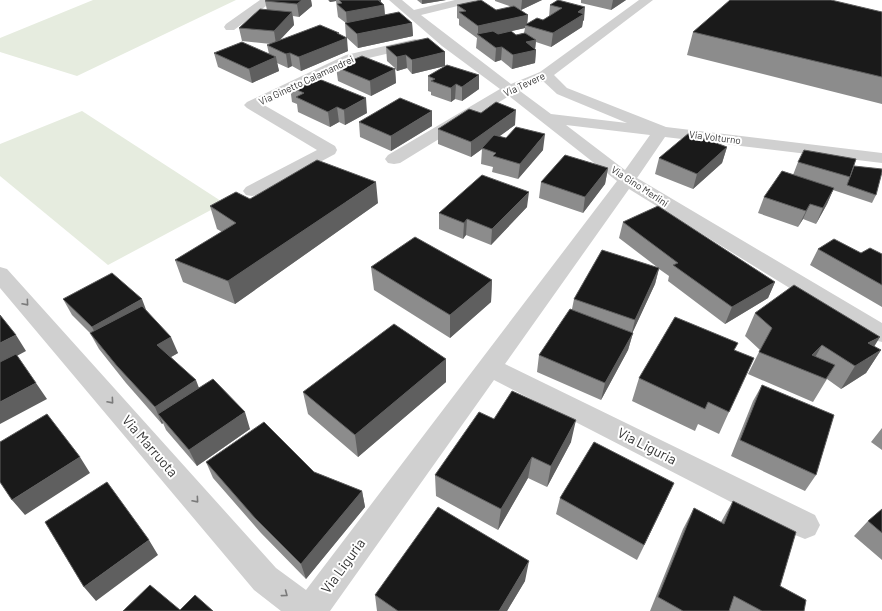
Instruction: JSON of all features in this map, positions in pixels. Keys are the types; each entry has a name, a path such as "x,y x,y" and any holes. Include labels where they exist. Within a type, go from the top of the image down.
{"street":[{"path":"230,27 268,0"},
{"name":"Via Gino Merlini","path":"395,0 440,37 627,180 882,334"},
{"path":"412,14 470,0"},
{"name":"Via Tevere","path":"394,159 509,90 545,75 647,0"},
{"name":"Via Ginetto Calamandrei","path":"252,191 329,150 252,105 351,58 440,37"},
{"path":"545,75 562,91 661,131"},
{"name":"Via Volturno","path":"547,118 882,158"},
{"name":"Via Liguria","path":"308,611 627,180 661,131"},
{"name":"Via Marruota","path":"0,274 265,579 308,611"},
{"name":"Via Liguria","path":"489,367 804,524"}],"shaded area":[{"path":"93,0 236,0 77,76 0,52 0,38"},
{"path":"82,111 224,203 108,265 0,176 0,144"}],"building":[{"path":"302,0 297,4 265,1"},
{"path":"339,0 378,0 384,5 346,12 337,4 342,3"},
{"path":"481,0 496,10 514,6 528,15 478,26 459,12 466,11 457,5"},
{"path":"558,0 585,7 578,12 584,14 553,33 525,25 537,18 543,20 562,8 550,5"},
{"path":"730,0 831,0 882,12 882,77 693,32"},
{"path":"260,9 292,12 274,31 239,28"},
{"path":"399,12 412,23 357,34 345,23"},
{"path":"320,25 347,38 299,57 290,53 286,54 267,45"},
{"path":"493,31 498,34 511,31 516,35 525,33 536,40 526,42 536,50 513,55 502,47 496,48 477,34"},
{"path":"428,38 445,52 412,60 406,55 397,57 386,47"},
{"path":"242,42 276,57 249,69 214,53"},
{"path":"362,56 395,69 370,81 336,67"},
{"path":"447,65 479,75 462,87 456,84 451,88 431,81 435,79 428,76"},
{"path":"319,79 366,98 344,110 337,107 328,112 296,97 304,93 290,87 306,80 312,82"},
{"path":"400,98 432,111 391,136 359,122"},
{"path":"496,102 516,110 471,142 438,129 469,109 481,113"},
{"path":"516,127 545,134 520,164 493,156 496,153 482,148 494,135 506,138"},
{"path":"689,133 727,147 697,174 659,158"},
{"path":"804,150 856,159 850,177 798,162"},
{"path":"565,155 608,168 585,197 541,182"},
{"path":"317,160 376,182 228,281 175,260 236,223 210,206 236,192 250,199"},
{"path":"854,166 882,169 876,195 847,185"},
{"path":"782,171 834,188 823,208 810,204 806,211 764,197"},
{"path":"482,175 529,192 492,229 467,219 464,223 439,213"},
{"path":"658,206 775,282 732,307 673,265 678,263 623,222"},
{"path":"415,237 492,280 450,315 371,267"},
{"path":"834,239 861,253 870,248 882,254 882,285 818,249"},
{"path":"602,250 659,268 635,320 574,299"},
{"path":"112,273 142,299 92,327 63,299"},
{"path":"794,285 880,337 868,343 881,350 855,366 822,345 812,355 835,365 826,379 759,352 772,328 755,313"},
{"path":"142,306 171,337 157,345 196,380 155,407 117,366 90,333"},
{"path":"570,309 633,333 605,383 539,355"},
{"path":"0,315 16,335 0,343"},
{"path":"675,317 738,343 734,350 754,358 729,412 708,402 705,409 639,378"},
{"path":"394,324 446,359 355,435 303,392"},
{"path":"16,354 36,383 0,402 0,362"},
{"path":"213,379 245,412 189,450 158,414"},
{"path":"762,385 834,415 816,475 740,440"},
{"path":"512,391 576,420 551,466 532,457 501,509 435,475 479,412 494,419"},
{"path":"47,414 80,457 12,500 0,482 0,442"},
{"path":"264,422 314,472 362,491 301,564 255,518 206,462"},
{"path":"594,442 674,483 644,545 560,498"},
{"path":"107,482 149,540 84,587 45,522"},
{"path":"733,501 796,532 780,586 806,600 804,611 762,611 734,596 729,611 683,611 658,597 694,508 724,524"},
{"path":"438,507 529,561 499,611 398,611 375,595"},
{"path":"882,509 882,533 868,521"},
{"path":"150,585 180,610 195,595 213,611 123,611"}]}
